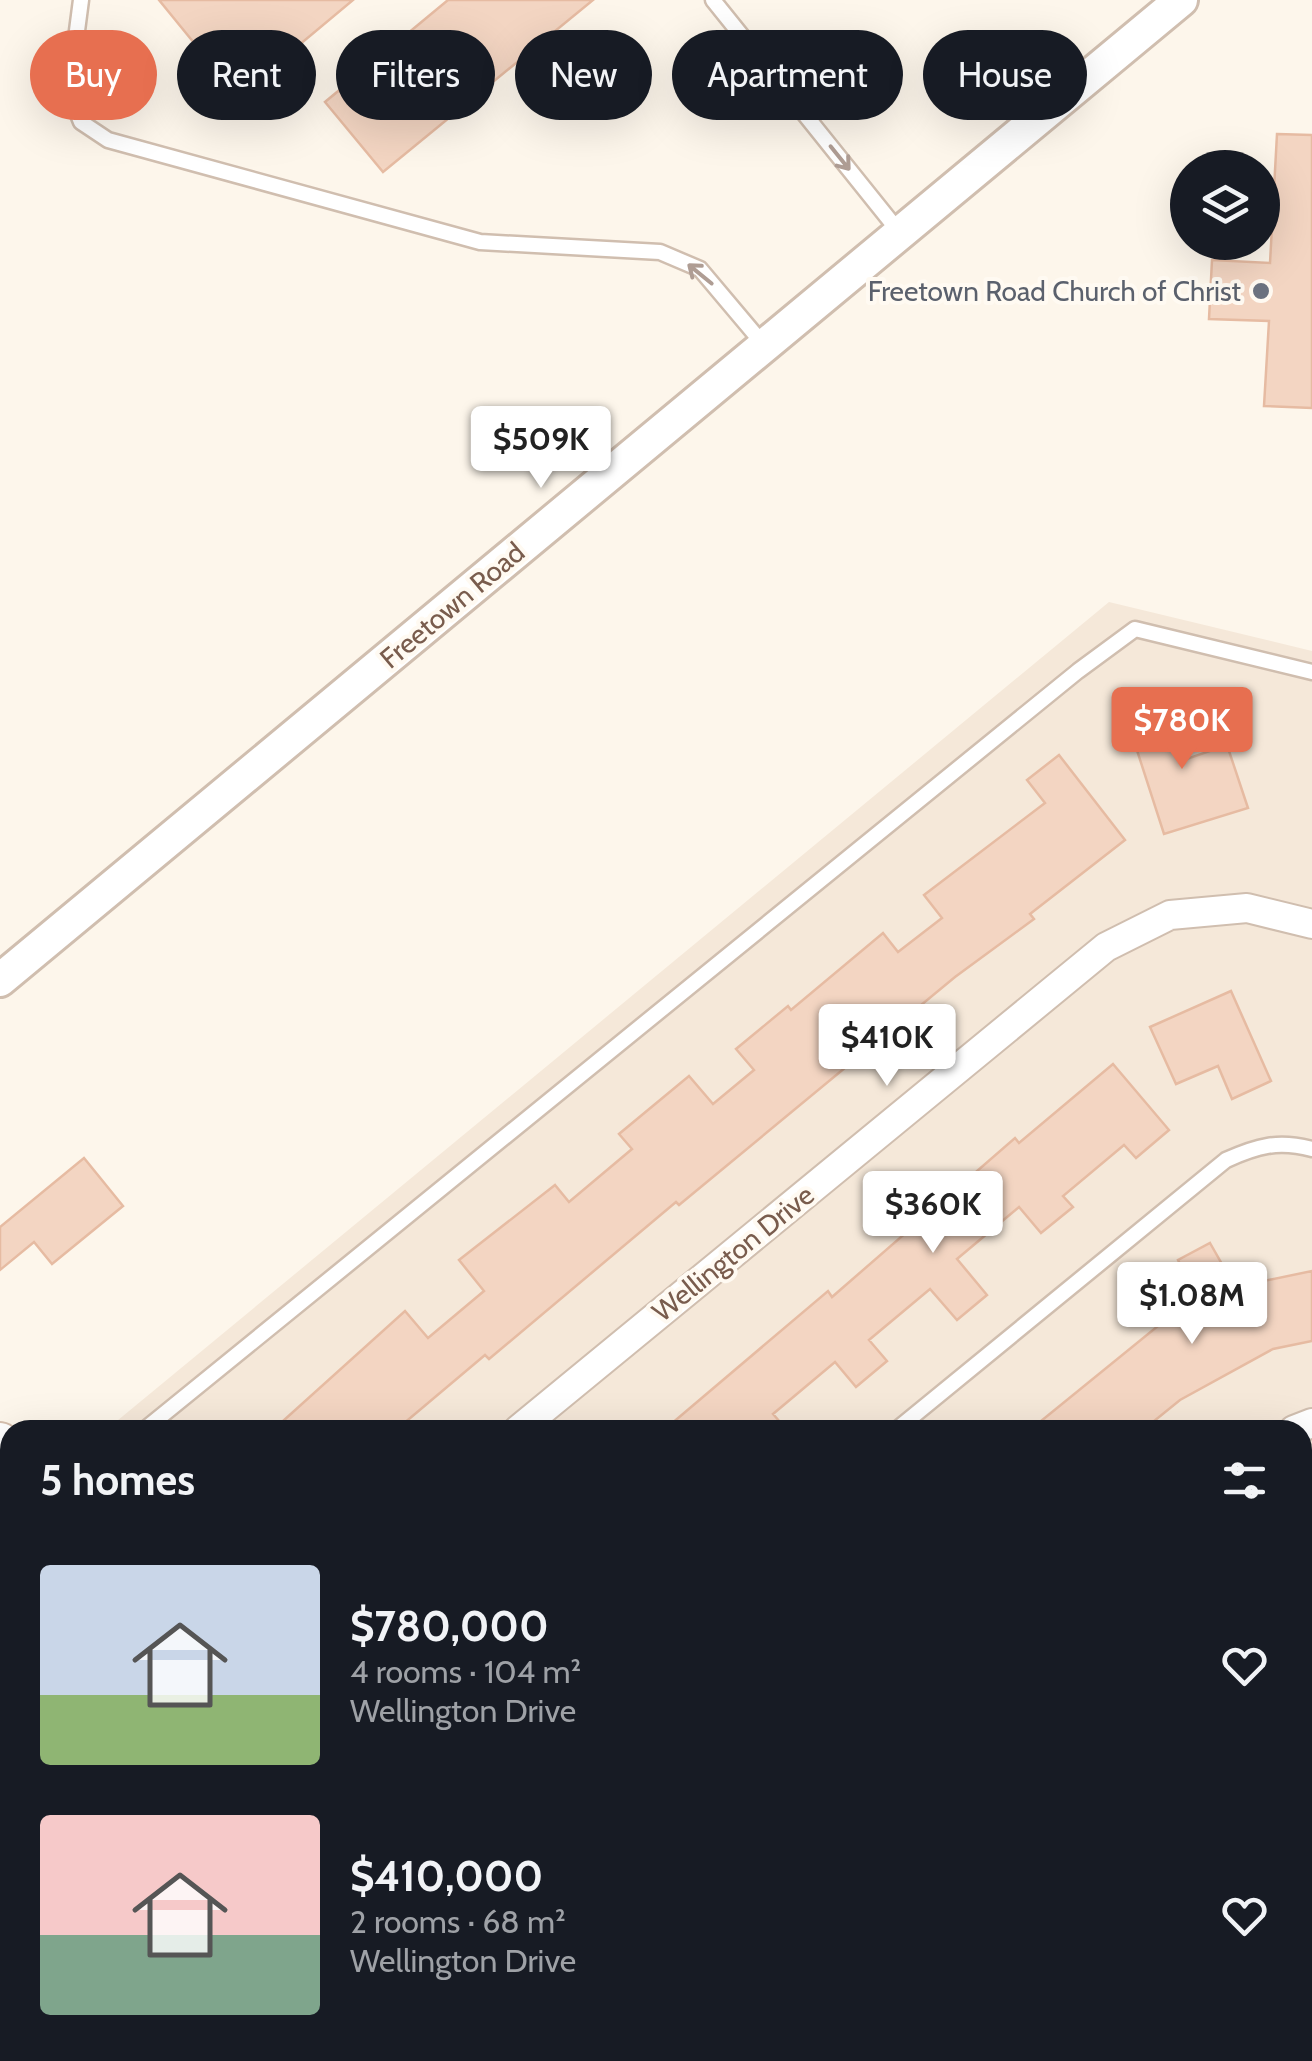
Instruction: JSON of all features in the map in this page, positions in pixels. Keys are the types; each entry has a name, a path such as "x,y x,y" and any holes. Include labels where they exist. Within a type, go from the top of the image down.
{"street":[{"name":"Freetown Road","path":"0,980 1181,0"},
{"name":"Wellington Drive","path":"530,1420 1106,948 1170,915 1246,908 1312,924"}],"lane":[{"path":"81,0 69,92 81,122 108,140 480,242 660,252 700,268 765,346"},
{"path":"713,0 900,233"},
{"path":"156,1420 1078,670 1135,629 1312,672"},
{"path":"908,1420 1226,1160 1256,1146 1284,1141 1312,1148"}],"shaded area":[{"path":"1109,602 1312,651 1312,1420 118,1420"}],"building":[{"path":"159,0 353,0 316,31 183,30"},
{"path":"448,0 593,0 556,30 515,30 515,64 495,80 495,30 412,30"},
{"path":"336,93 336,115 325,102"},
{"path":"340,120 446,120 383,172"},
{"name":"Freetown Road Church of Christ","path":"1277,134 1312,135 1312,408 1264,406 1269,321 1209,319 1212,260 1280,260 1280,150 1276,150"},
{"path":"1164,697 1184,760 1227,745 1248,808 1164,834 1124,710"},
{"path":"1059,755 1125,840 1030,914 1034,919 955,977 489,1359 485,1355 408,1420 284,1420 405,1311 428,1338 484,1291 459,1260 555,1185 569,1202 632,1149 619,1134 689,1076 713,1104 754,1070 736,1049 788,1006 791,1010 883,933 898,952 942,918 924,895 1045,803 1027,780"},
{"path":"1231,991 1271,1081 1232,1099 1218,1066 1176,1084 1150,1027"},
{"path":"1113,1064 1169,1130 1136,1158 1124,1145 1063,1196 1073,1207 1041,1233 1019,1207 957,1259 987,1295 957,1320 930,1289 869,1340 887,1361 856,1387 835,1362 773,1414 778,1420 676,1420 828,1291 832,1297 1015,1138 1019,1143"},
{"path":"84,1158 123,1206 52,1264 34,1242 0,1270 0,1227"},
{"path":"1210,1243 1235,1287 1312,1271 1312,1341 1273,1349 1180,1400 1155,1420 1042,1420 1158,1326 1154,1319 1197,1296 1178,1260"}],"place":[{"name":"Freetown Road Church of Christ","path":"1261,291"}]}
